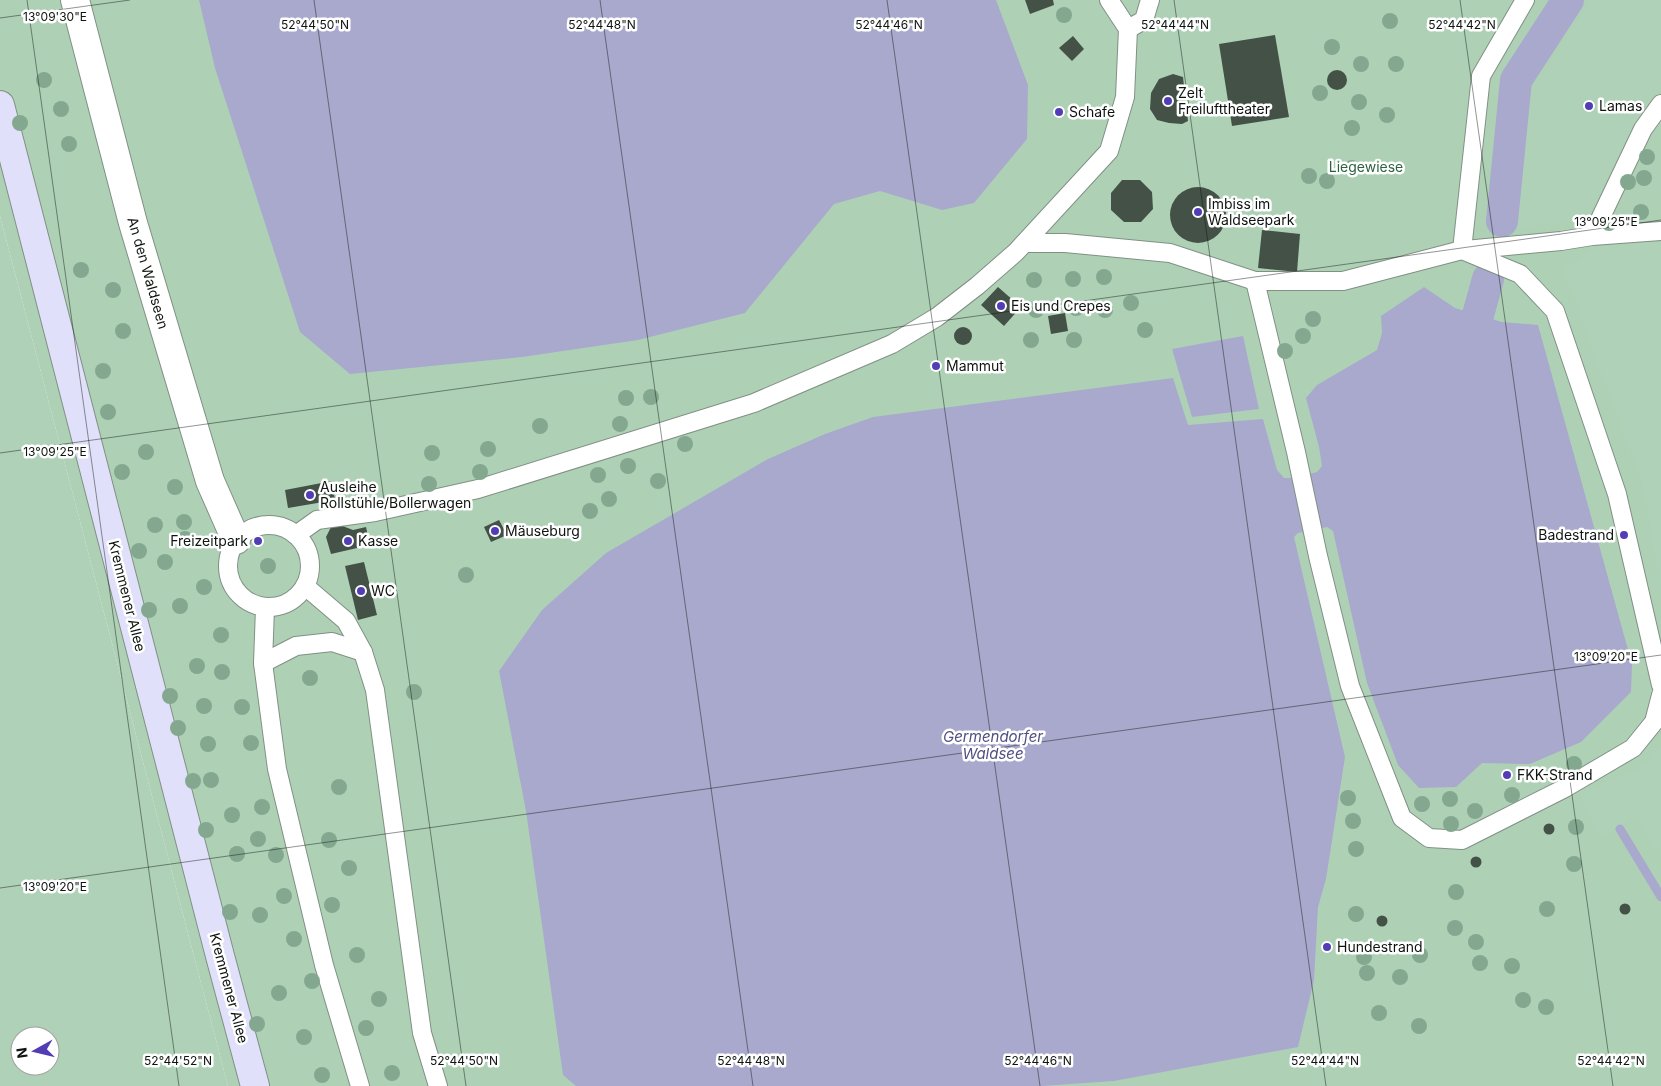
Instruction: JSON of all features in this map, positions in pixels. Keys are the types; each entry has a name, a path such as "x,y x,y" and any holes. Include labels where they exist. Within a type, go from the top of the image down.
{"main road":[{"name":"Kremmener Allee","path":"0,105 220,956 256,1086"}],"street":[{"name":"An den Waldseen","path":"75,0 133,223 210,481 236,540"}],"lane":[{"path":"296,535 317,520 375,512 478,489 754,403 892,344 945,311 977,286 1025,243 1109,151 1125,97 1128,29 1109,0"},
{"path":"1128,29 1144,20 1150,0"},
{"path":"1462,250 1481,76 1525,0"},
{"path":"1592,236 1643,129 1661,104"},
{"path":"1025,243 1065,243 1170,253 1255,280 1343,281 1462,250 1561,241 1592,236 1661,231"},
{"path":"1462,250 1520,274 1555,311 1616,494 1661,685"},
{"path":"1255,280 1296,452 1318,556 1354,694 1402,818 1429,838 1462,840 1565,788 1633,748 1654,722 1661,695"},
{"path":"265,525 281,527 296,535 305,546 309,559 310,573 305,586 295,598 281,606 265,608 248,602 235,590 228,574 229,556 236,540 249,530 265,525"},
{"path":"305,586 346,621 364,652 374,690 422,1033 438,1086"},
{"path":"265,608 263,663 277,769 324,965 360,1086"},
{"path":"263,663 296,646 332,642 364,652"}],"green space":[{"name":"Liegewiese","path":"0,0 1661,0 1661,1086 228,1086 0,216"},
{"name":"Lamas","path":"1591,0 1661,0 1661,88 1635,124 1587,220 1513,228 1532,89"},
{"path":"0,216 228,1086 0,1086"},
{"path":"1661,242 1661,585 1642,484 1563,269 1597,246"},
{"path":"1661,743 1661,858 1636,817 1601,839 1579,794 1646,765"}],"water":[{"path":"199,0 996,0 1028,85 1027,139 974,203 942,210 880,191 834,204 745,313 638,340 522,357 350,374 300,332 215,68"},
{"name":"Germendorfer Waldsee","path":"1424,287 1455,308 1502,322 1538,325 1632,664 1631,692 1581,742 1530,764 1482,763 1456,787 1419,788 1398,765 1367,683 1333,531 1327,527 1298,533 1294,537 1345,757 1326,879 1318,907 1314,980 1298,1047 1114,1081 1042,1086 576,1086 563,1075 526,811 499,671 542,610 606,553 768,459 825,434 873,417 1173,378 1188,425 1263,419 1277,470 1284,478 1294,478 1317,472 1322,466 1306,398 1317,385 1377,350 1382,333 1381,316"},
{"path":"1243,336 1259,409 1192,417 1172,349"}],"building":[{"path":"1025,0 1053,0 1054,5 1030,14"},
{"path":"1275,35 1289,117 1232,126 1219,44"},
{"path":"1073,36 1084,49 1072,61 1059,48"},
{"path":"1337,70 1344,73 1347,80 1344,87 1337,90 1330,87 1327,80 1330,73"},
{"name":"Zelt Freilufttheater","path":"1173,74 1183,77 1188,121 1182,124 1157,120 1150,109 1151,93 1159,79"},
{"path":"1122,180 1140,180 1152,192 1153,209 1141,222 1124,222 1111,210 1111,193"},
{"name":"Imbiss im Waldseepark","path":"1198,187 1209,189 1218,195 1224,204 1226,215 1224,226 1218,235 1209,241 1198,243 1187,241 1178,235 1172,226 1170,215 1172,204 1178,195 1187,189"},
{"path":"1262,230 1300,234 1297,272 1258,268"},
{"name":"Eis und Crepes","path":"998,287 1021,307 1004,326 981,305"},
{"path":"1065,313 1068,331 1051,334 1048,316"},
{"path":"963,327 969,330 972,336 969,342 963,345 957,342 954,336 957,330"},
{"name":"Ausleihe Rollstühle/Bollerwagen","path":"332,481 335,500 288,508 285,490"},
{"name":"Mäuseburg","path":"499,520 507,535 491,542 484,527"},
{"name":"Kasse","path":"340,525 353,530 366,527 370,545 331,554 326,537 331,527"},
{"name":"WC","path":"364,562 377,615 358,620 345,566"},
{"path":"1547,824 1551,824 1554,829 1553,833 1547,834 1544,831 1544,827"},
{"path":"1474,857 1478,857 1481,862 1480,866 1474,867 1471,864 1471,860"},
{"path":"1623,904 1627,904 1630,909 1629,913 1623,914 1620,911 1620,907"},
{"path":"1380,916 1384,916 1387,921 1386,925 1380,926 1377,923 1377,919"}],"waterway":[{"path":"1502,221 1516,80 1568,0"},
{"path":"1478,315 1488,279"},
{"path":"1620,829 1661,897"}],"place":[{"name":"Zelt Freilufttheater","path":"1168,101"},
{"name":"Lamas","path":"1589,106"},
{"name":"Schafe","path":"1059,112"},
{"name":"Imbiss im Waldseepark","path":"1198,212"},
{"name":"Eis und Crepes","path":"1001,306"},
{"name":"Mammut","path":"936,366"},
{"name":"Ausleihe Rollstühle/Bollerwagen","path":"310,495"},
{"name":"Mäuseburg","path":"495,531"},
{"name":"Badestrand","path":"1624,535"},
{"name":"Freizeitpark","path":"258,541"},
{"name":"Kasse","path":"348,541"},
{"name":"WC","path":"361,591"},
{"name":"FKK-Strand","path":"1507,775"},
{"name":"Hundestrand","path":"1327,947"}]}
